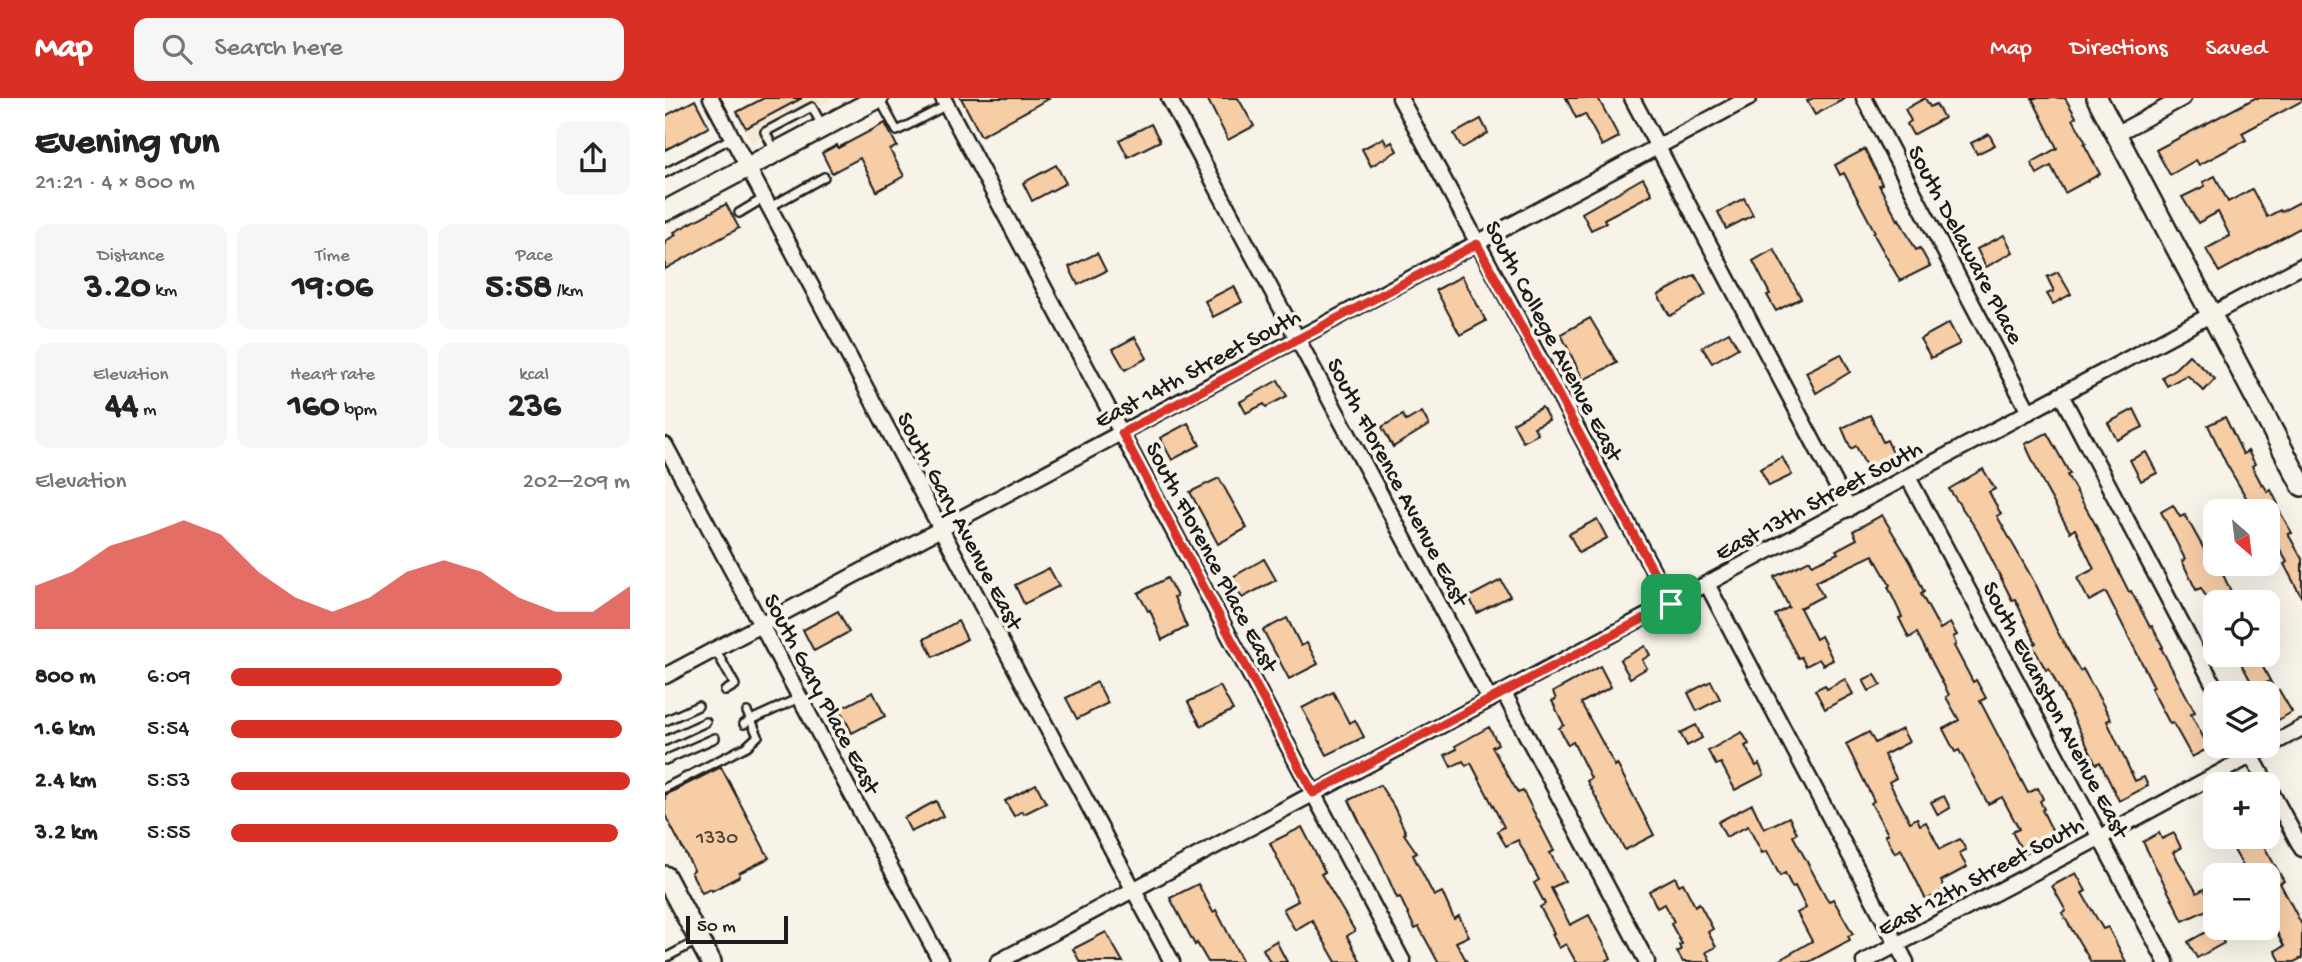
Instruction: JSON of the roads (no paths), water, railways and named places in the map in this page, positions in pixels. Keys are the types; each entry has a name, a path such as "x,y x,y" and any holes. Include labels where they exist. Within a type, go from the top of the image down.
{"main road":[{"path":"666,208 879,98"},
{"path":"2097,98 2302,486"},
{"path":"668,886 711,962"}],"street":[{"name":"South Gary Avenue East","path":"711,98 1172,962"},
{"name":"South Florence Avenue East","path":"1170,98 1490,700"},
{"name":"South College Avenue East","path":"1400,98 1671,604"},
{"path":"1632,98 1849,509"},
{"name":"East 14th Street South","path":"665,676 1749,98"},
{"name":"South Delaware Place","path":"1864,98 2029,412"},
{"path":"2116,134 2183,98"},
{"name":"South Florence Place East","path":"945,102 1403,962"},
{"name":"East 13th Street South","path":"998,962 2302,266"},
{"path":"2061,396 2212,681"},
{"name":"South Gary Place East","path":"665,446 941,962"},
{"name":"South Evanston Avenue East","path":"1909,477 2166,962"},
{"path":"1707,584 1906,962"},
{"path":"1504,693 1647,962"},
{"name":"East 12th Street South","path":"2280,737 2302,728"},
{"name":"East 12th Street South","path":"1864,962 2099,838 2235,758"},
{"path":"2280,809 2302,849"}],"lane":[{"path":"879,98 898,131 945,102"},
{"path":"665,173 733,138"},
{"path":"739,213 824,177"},
{"path":"715,649 739,695"},
{"path":"725,691 735,685"},
{"path":"665,788 747,746 758,736 747,718 799,698"},
{"path":"665,721 698,706"},
{"path":"665,741 706,722"},
{"path":"665,760 715,738"},
{"path":"665,958 699,940"}]}
